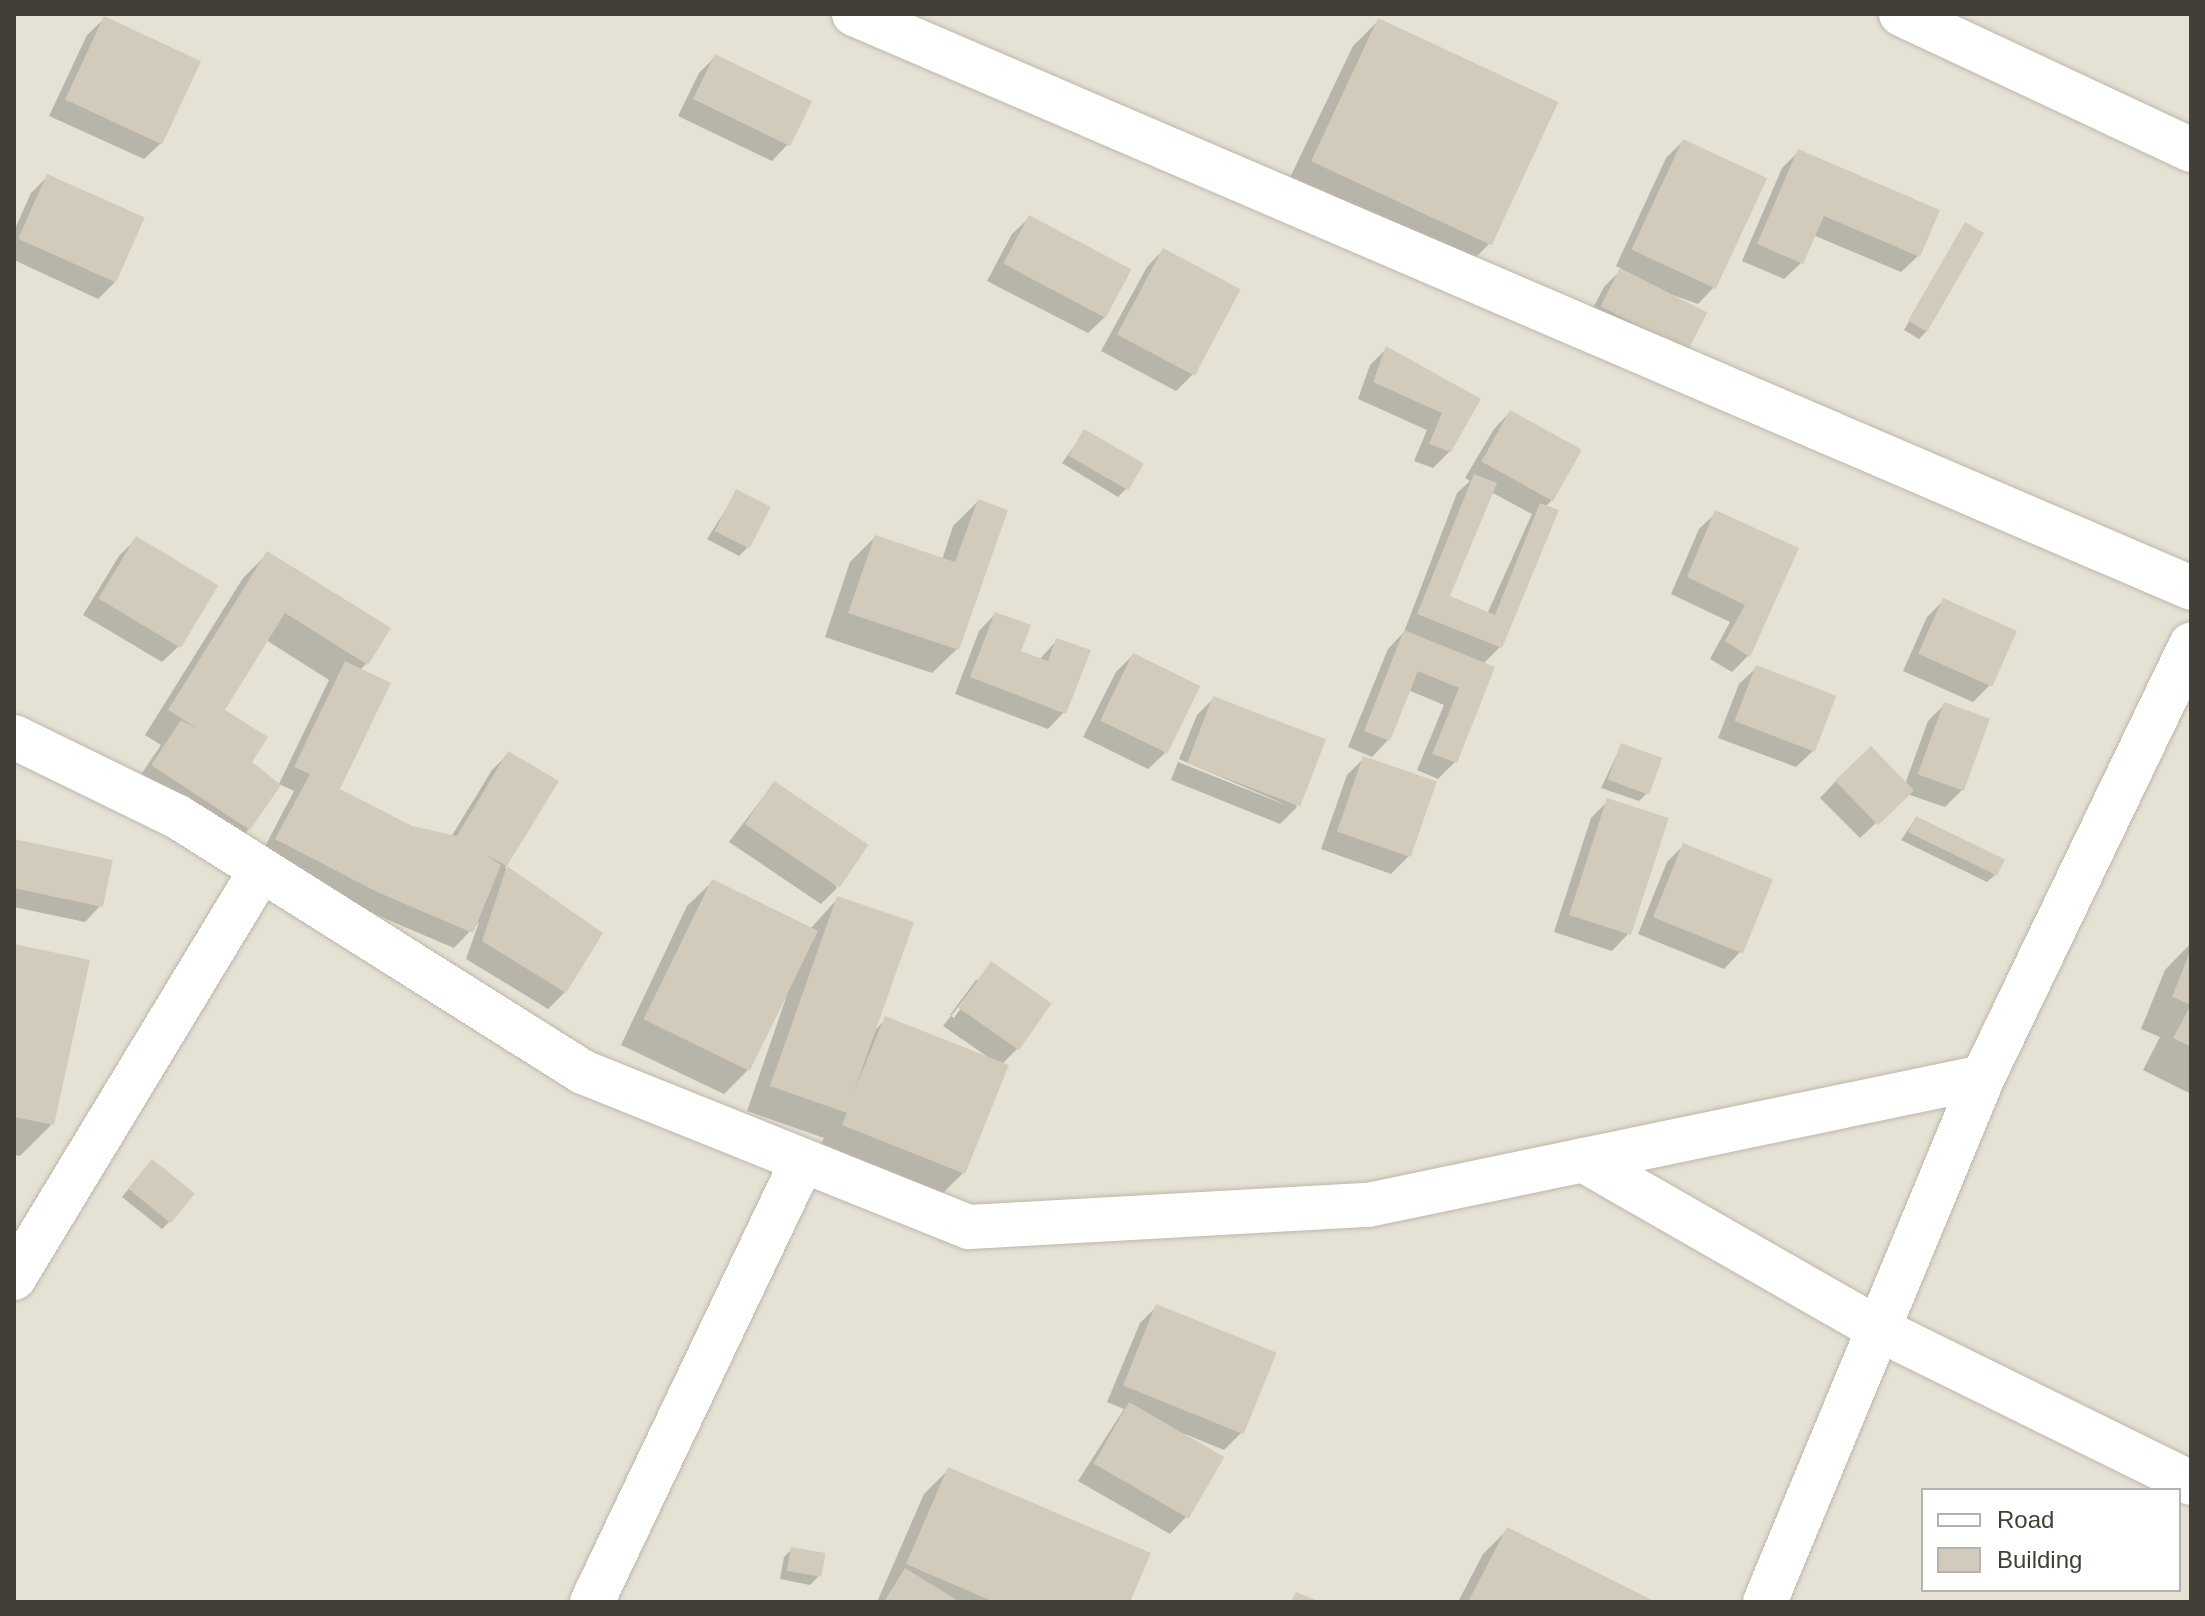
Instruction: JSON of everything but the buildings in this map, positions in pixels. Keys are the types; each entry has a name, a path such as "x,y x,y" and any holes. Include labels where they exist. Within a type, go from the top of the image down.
{"street":[{"path":"854,14 2191,588"},
{"path":"1901,14 2191,150"},
{"path":"1765,1602 1876,1328 1983,1077 2191,644"},
{"path":"14,737 178,817 583,1072 969,1227 1368,1205 1983,1077"},
{"path":"14,1278 261,870"},
{"path":"1583,1160 1876,1328 2191,1483"},
{"path":"592,1602 802,1161"}],"shaded area":[{"path":"14,14 2191,14 2191,1602 14,1602"}]}
